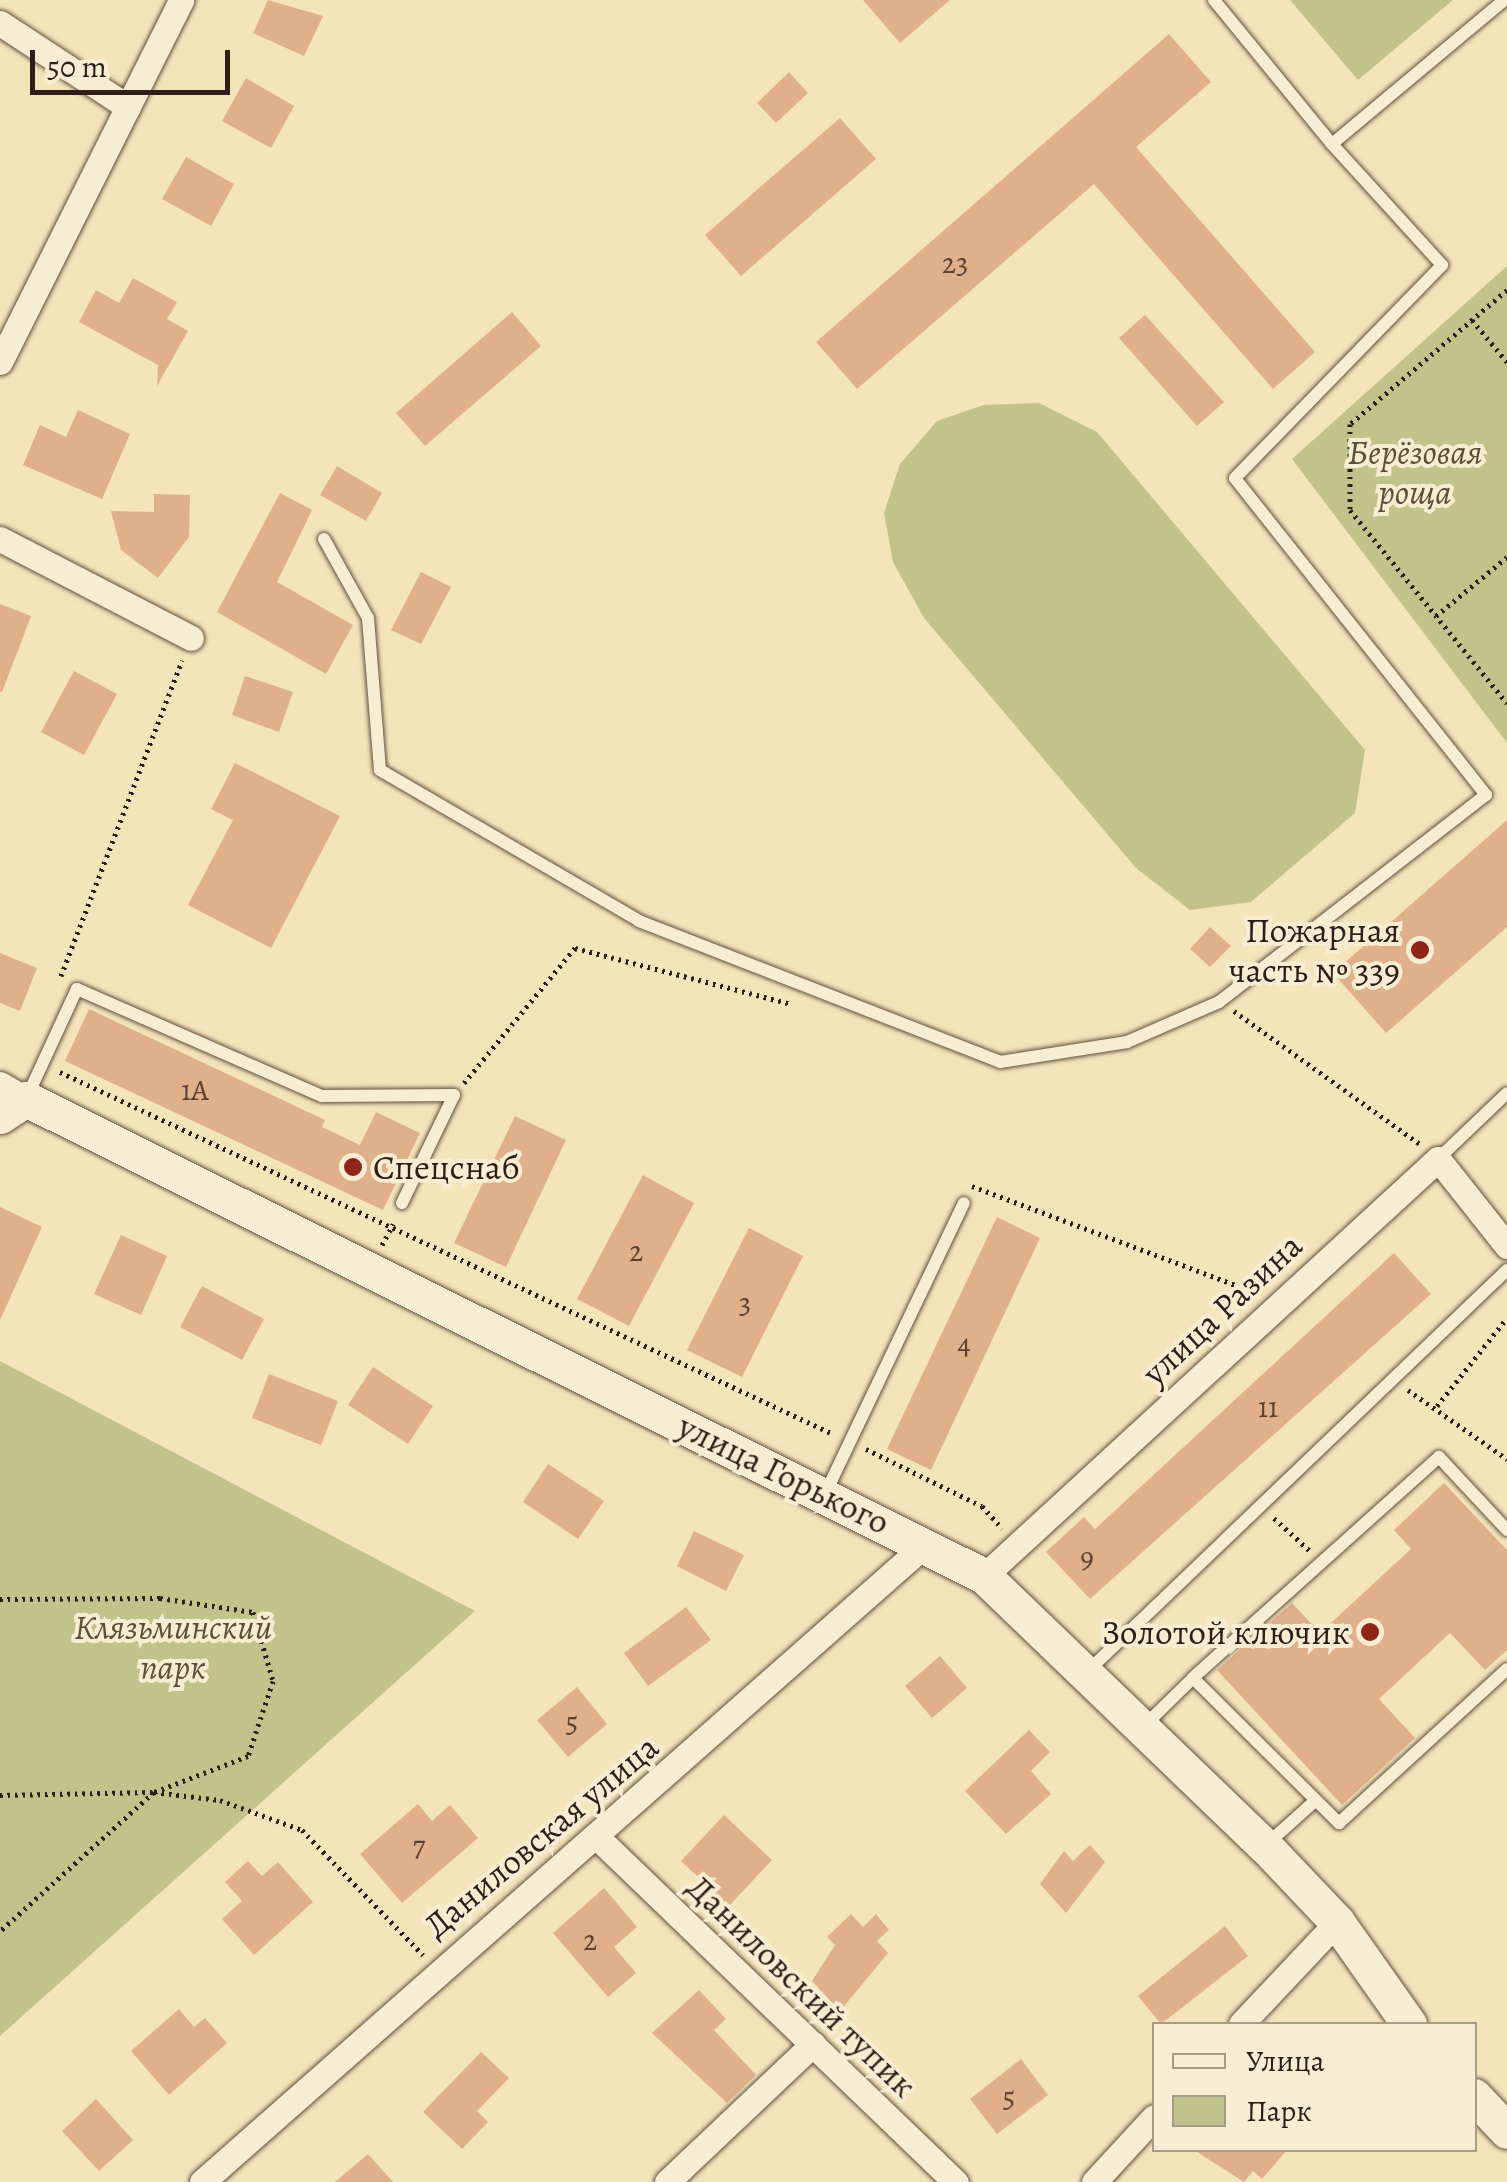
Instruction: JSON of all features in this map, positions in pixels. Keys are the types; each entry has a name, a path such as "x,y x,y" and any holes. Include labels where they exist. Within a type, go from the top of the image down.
{"street":[{"path":"0,362 181,0"},
{"path":"0,23 128,107"},
{"path":"0,539 191,638"},
{"name":"улица Горького","path":"9,1100 369,1269 984,1576 1090,1669 1265,1846 1336,1922 1409,2022"},
{"path":"1438,1159 1507,1246"},
{"name":"улица Разина","path":"984,1576 1438,1159"},
{"name":"Даниловская улица","path":"202,2182 435,1969 600,1840 926,1544"},
{"name":"Даниловский тупик","path":"600,1840 956,2182"},
{"path":"1243,2022 1336,1922"},
{"path":"666,2182 813,2044"},
{"path":"1477,2099 1507,2132"},
{"path":"1094,2182 1152,2119"}],"lane":[{"path":"324,539 368,618 380,770 639,922 1000,1062 1127,1042 1218,1002 1486,795 1234,478 1442,265 1332,144 1214,0"},
{"path":"1332,144 1504,0"},
{"path":"9,1100 43,1064 77,989 322,1096 454,1094 402,1203"},
{"name":"улица Разина","path":"1438,1159 1507,1093"},
{"path":"825,1494 964,1202"},
{"path":"1090,1669 1507,1270"},
{"path":"1145,1725 1192,1678 1439,1457 1507,1530"},
{"path":"1192,1678 1338,1823 1507,1669"},
{"path":"1265,1846 1315,1800"}],"path":[{"path":"1507,290 1350,424 1350,510 1507,703"},
{"path":"1472,320 1507,362"},
{"path":"1436,616 1507,557"},
{"path":"55,991 191,638"},
{"path":"454,1094 574,948 810,1009"},
{"path":"1218,1002 1438,1159"},
{"path":"43,1064 982,1506 1017,1545"},
{"path":"964,1202 974,1182 1279,1304"},
{"path":"369,1269 402,1203"},
{"path":"1437,1406 1507,1318"},
{"path":"1392,1381 1437,1406 1507,1459"},
{"path":"1261,1506 1315,1556"},
{"path":"0,1599 160,1598 253,1612 273,1682 248,1756 154,1792 0,1932"},
{"path":"0,1794 154,1792 220,1800 302,1830 370,1891 435,1969"}],"green space":[{"path":"1290,0 1453,0 1358,80"},
{"name":"Берёзовая роща","path":"1507,266 1507,743 1292,459"},
{"path":"1039,403 1097,432 1365,750 1355,813 1251,902 1190,910 1136,868 924,618 893,562 884,513 900,464 937,421 984,405"},
{"name":"Клязьминский парк","path":"0,1361 475,1611 0,2036"}],"building":[{"path":"268,0 323,16 304,56 253,33"},
{"path":"863,0 950,0 900,43"},
{"path":"1169,34 1211,82 1136,147 1315,352 1273,389 1094,184 857,389 816,342"},
{"path":"789,72 808,93 776,123 757,103"},
{"path":"246,78 294,106 271,148 222,121"},
{"path":"840,118 876,159 741,276 705,235"},
{"path":"186,157 234,184 211,226 162,199"},
{"path":"133,278 177,302 167,319 188,331 157,386 158,365 79,322 96,290 119,303"},
{"path":"512,312 541,346 425,446 396,413"},
{"path":"1145,315 1224,402 1197,426 1119,338"},
{"path":"78,410 130,434 102,499 23,465 40,425 66,437"},
{"path":"337,466 382,493 366,521 320,495"},
{"path":"280,493 312,510 277,582 353,625 326,674 217,612"},
{"path":"154,494 190,495 189,537 158,578 121,550 111,511 154,512"},
{"path":"421,572 451,587 421,644 391,630"},
{"path":"0,604 31,616 2,692 0,692"},
{"path":"74,671 117,694 84,755 41,732"},
{"path":"245,676 293,692 279,732 232,715"},
{"path":"235,763 340,816 271,948 188,905 233,820 211,809"},
{"name":"Пожарная часть № 339","path":"1507,820 1507,927 1386,1033 1333,973"},
{"path":"1210,927 1231,946 1210,967 1190,949"},
{"path":"0,953 37,968 20,1011 0,1003"},
{"path":"89,1009 325,1120 322,1127 360,1145 376,1112 420,1133 383,1210 65,1061"},
{"path":"515,1116 566,1140 506,1267 454,1243"},
{"path":"643,1175 694,1203 629,1326 577,1299"},
{"path":"0,1207 42,1227 0,1320"},
{"path":"997,1217 1040,1238 931,1470 887,1449"},
{"path":"749,1228 803,1256 742,1377 687,1350"},
{"path":"121,1235 167,1256 141,1315 94,1294"},
{"path":"1394,1253 1431,1294 1090,1599 1046,1552 1084,1517 1095,1529"},
{"path":"202,1286 264,1319 242,1360 180,1327"},
{"path":"373,1367 433,1406 408,1444 348,1405"},
{"path":"269,1374 338,1401 321,1445 252,1418"},
{"path":"548,1464 604,1501 578,1539 523,1502"},
{"path":"1444,1483 1507,1550 1507,1650 1485,1670 1450,1633 1379,1699 1415,1738 1342,1805 1217,1670 1292,1603 1320,1633 1411,1549 1394,1530"},
{"path":"694,1531 744,1555 726,1591 677,1566"},
{"path":"686,1607 711,1640 648,1686 624,1653"},
{"path":"940,1656 967,1688 932,1718 905,1686"},
{"path":"577,1687 607,1724 568,1757 537,1720"},
{"path":"1029,1730 1050,1752 1031,1771 1051,1794 1006,1834 965,1791"},
{"path":"418,1804 432,1821 450,1805 478,1838 402,1903 360,1854"},
{"path":"724,1815 772,1860 729,1906 681,1861"},
{"path":"1090,1845 1105,1862 1066,1913 1040,1884 1064,1851 1073,1861"},
{"path":"248,1861 262,1876 278,1862 313,1902 254,1955 222,1919 242,1901 225,1882"},
{"path":"604,1888 637,1927 614,1947 636,1973 608,1997 553,1933"},
{"path":"851,1914 863,1927 876,1914 889,1930 877,1941 888,1953 840,2011 812,1981 835,1945 827,1937"},
{"path":"1225,1926 1248,1956 1164,2022 1138,1996"},
{"path":"699,1990 726,2019 714,2030 756,2075 727,2103 652,2033"},
{"path":"179,2009 194,2027 205,2018 227,2043 169,2095 131,2051"},
{"path":"481,2052 509,2078 477,2111 488,2122 462,2149 423,2112"},
{"path":"1021,2059 1048,2095 997,2134 970,2099"},
{"path":"96,2099 133,2140 99,2171 62,2131"},
{"path":"1197,2152 1285,2152 1262,2179 1253,2171 1244,2182"},
{"path":"368,2154 393,2182 335,2182"}],"place":[{"name":"Пожарная часть № 339","path":"1420,950"},
{"name":"Спецснаб","path":"353,1167"},
{"name":"Золотой ключик","path":"1370,1632"}]}
